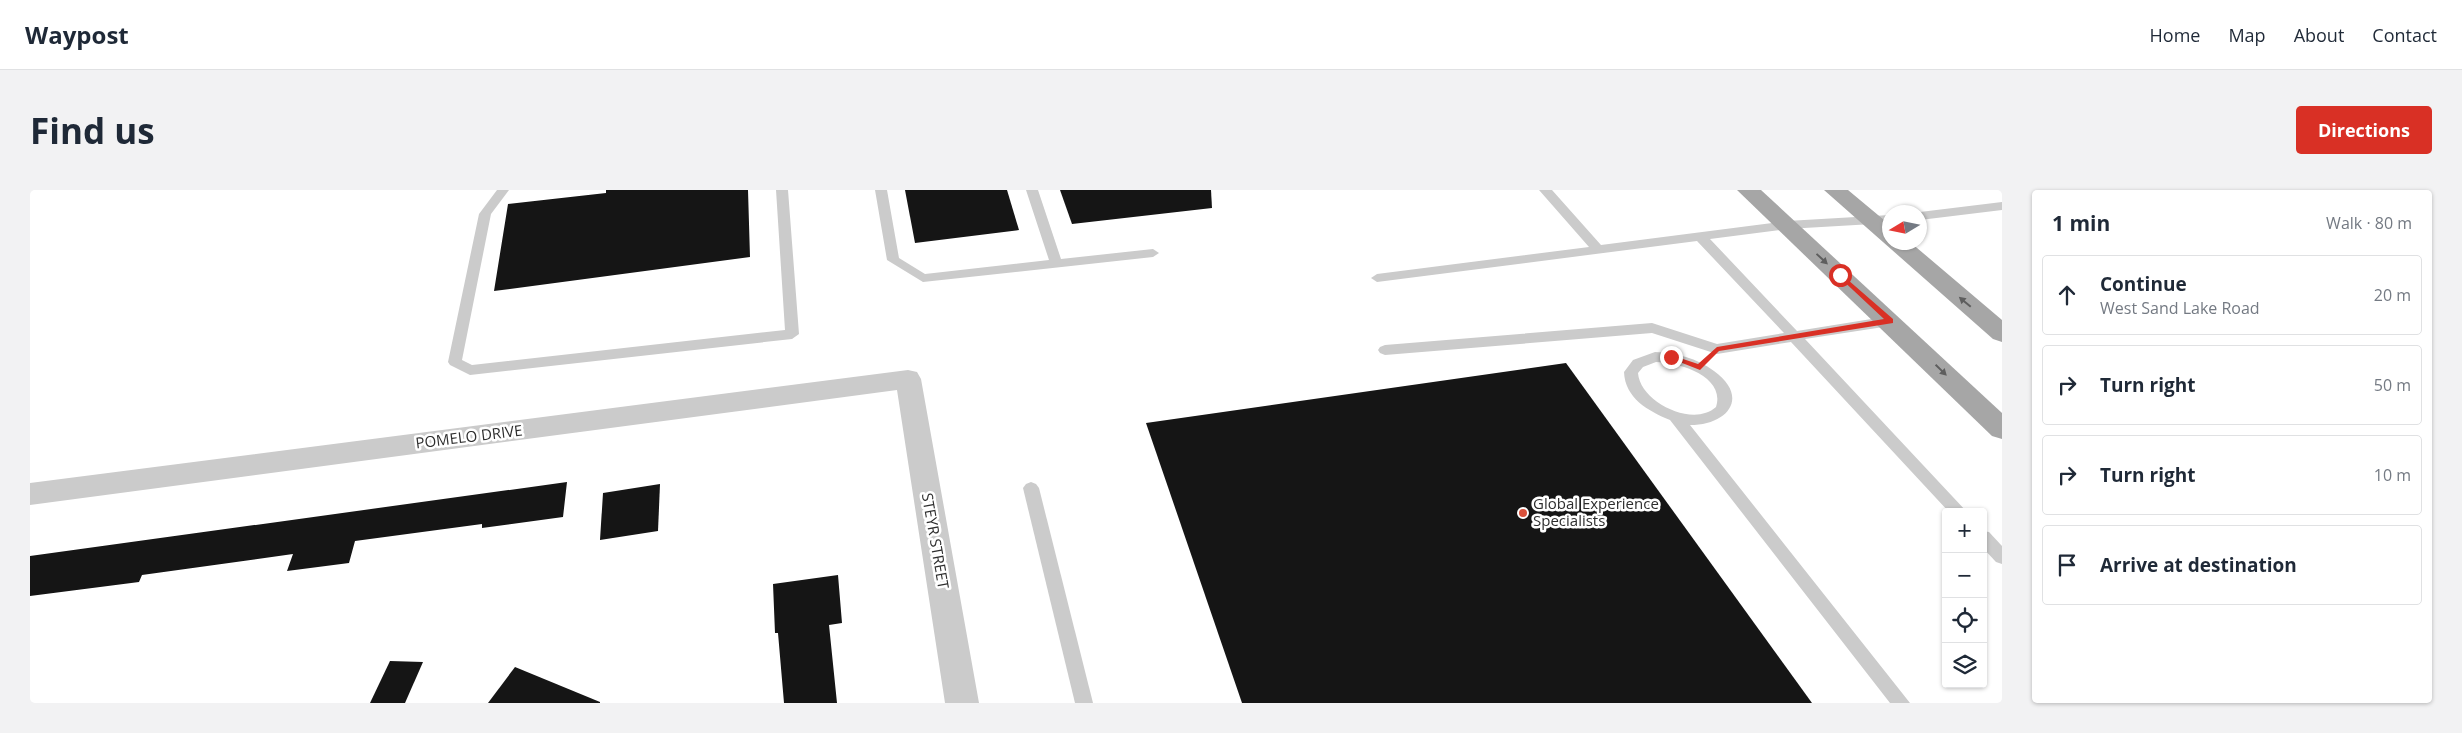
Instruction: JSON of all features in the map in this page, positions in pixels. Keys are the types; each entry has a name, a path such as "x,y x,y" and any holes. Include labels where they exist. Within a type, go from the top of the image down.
{"main road":[{"path":"1748,190 1890,321 2002,429"},
{"path":"1835,190 1880,221"},
{"path":"1904,250 2002,333"}],"street":[{"name":"POMELO DRIVE","path":"30,494 908,379"},
{"name":"STEYR STREET","path":"908,379 962,703"}],"lane":[{"path":"503,190 486,214 454,362 470,370 792,334 782,190"},
{"path":"881,190 893,260 923,278 1153,253"},
{"path":"1032,190 1056,263"},
{"path":"1545,190 1599,250"},
{"path":"1927,215 2002,206"},
{"path":"1377,278 1787,225 1880,221"},
{"path":"1701,237 1955,508"},
{"path":"1385,350 1652,328 1717,349 1793,335 1890,321"},
{"path":"1700,368 1717,349"},
{"path":"1655,357 1671,357 1700,368 1714,378 1723,389 1726,400 1723,409 1716,417 1703,420 1676,418 1658,411 1645,402 1633,387 1630,372 1635,365 1644,359 1655,357"},
{"path":"1676,418 1901,703"},
{"path":"1031,488 1084,703"},
{"path":"1987,541 2002,557"}],"building":[{"path":"606,190 748,190 750,257 494,291 508,204 606,193"},
{"path":"905,190 1007,190 1019,230 915,243"},
{"path":"1060,190 1211,190 1212,208 1072,224"},
{"path":"1566,363 1812,703 1242,703 1146,423"},
{"path":"567,482 563,517 482,528 482,524 355,541 349,563 287,571 293,554 142,575 139,582 30,596 30,556"},
{"path":"660,484 658,531 600,540 603,493"},
{"path":"838,575 842,623 829,625 837,703 784,703 778,633 775,633 773,584"},
{"path":"390,661 423,662 405,703 370,703"},
{"path":"515,667 600,702 600,703 488,703"}],"place":[{"name":"Global Experience Specialists","path":"1523,513"}],"route":[{"path":"1671,357 1700,368 1717,349 1793,335 1890,321 1840,275"}]}
